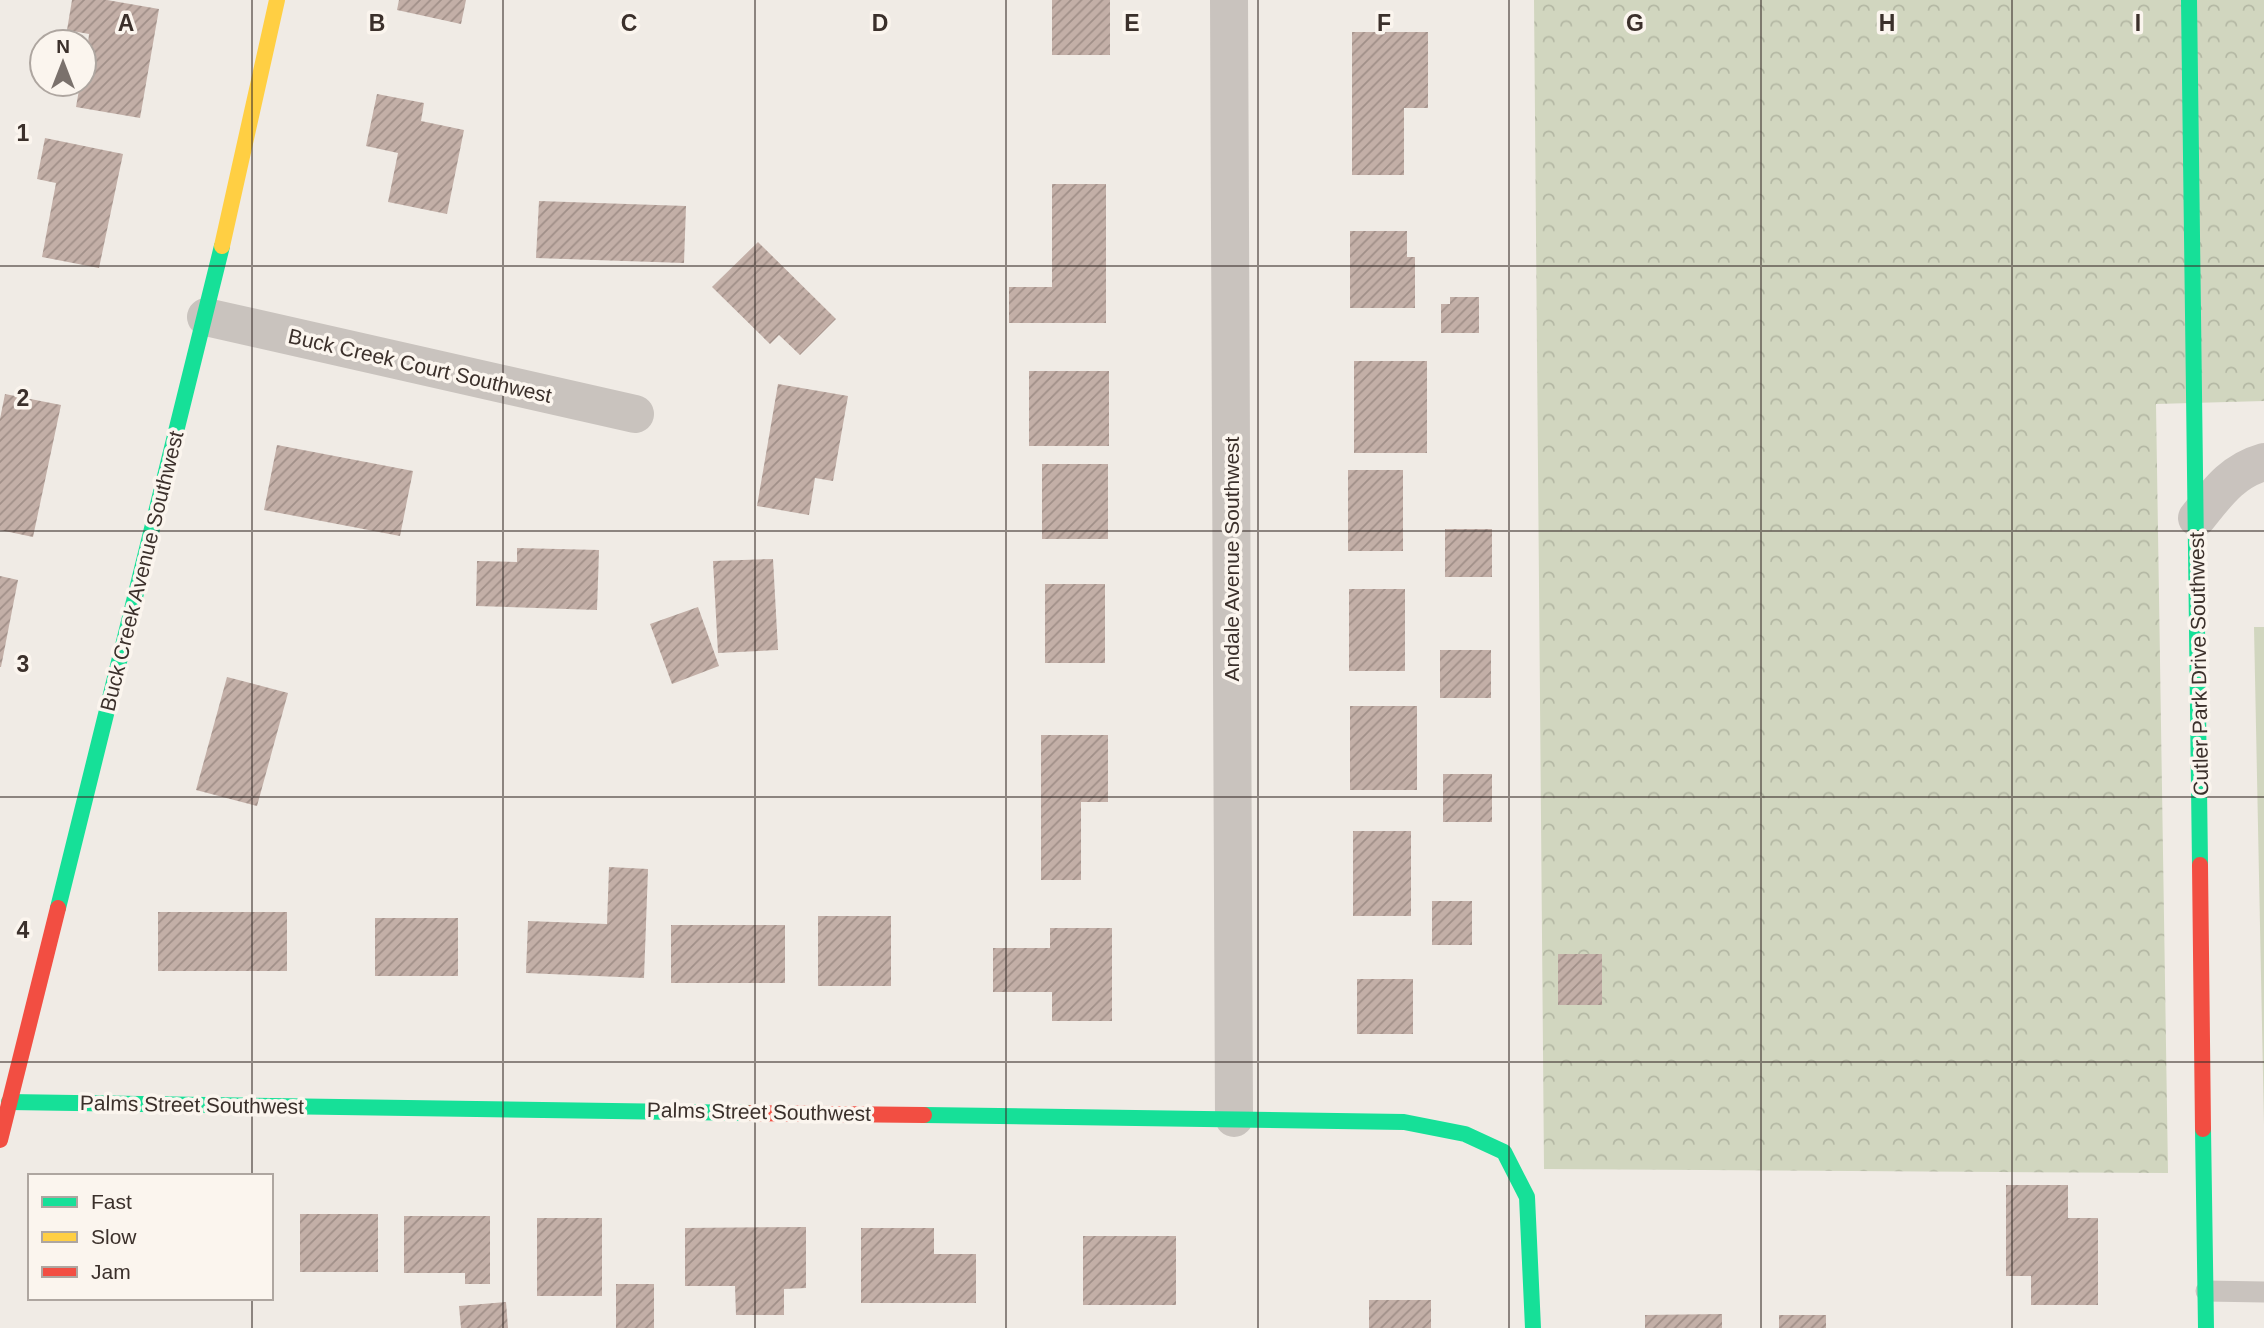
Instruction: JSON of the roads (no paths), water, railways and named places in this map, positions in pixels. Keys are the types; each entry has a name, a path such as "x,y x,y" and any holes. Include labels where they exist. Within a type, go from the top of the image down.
{"street":[{"name":"Buck Creek Avenue Southwest","path":"0,1140 206,317 277,0"},
{"name":"Andale Avenue Southwest","path":"1229,0 1234,1118"},
{"name":"Cutler Park Drive Southwest","path":"2189,0 2206,1328"},
{"name":"Buck Creek Court Southwest","path":"206,317 635,414"},
{"path":"2197,518 2226,481 2249,466 2264,462"},
{"name":"Palms Street Southwest","path":"9,1102 1404,1122 1465,1134 1504,1152 1527,1197 1533,1328"}],"lane":[{"path":"2206,1291 2264,1292"}]}
